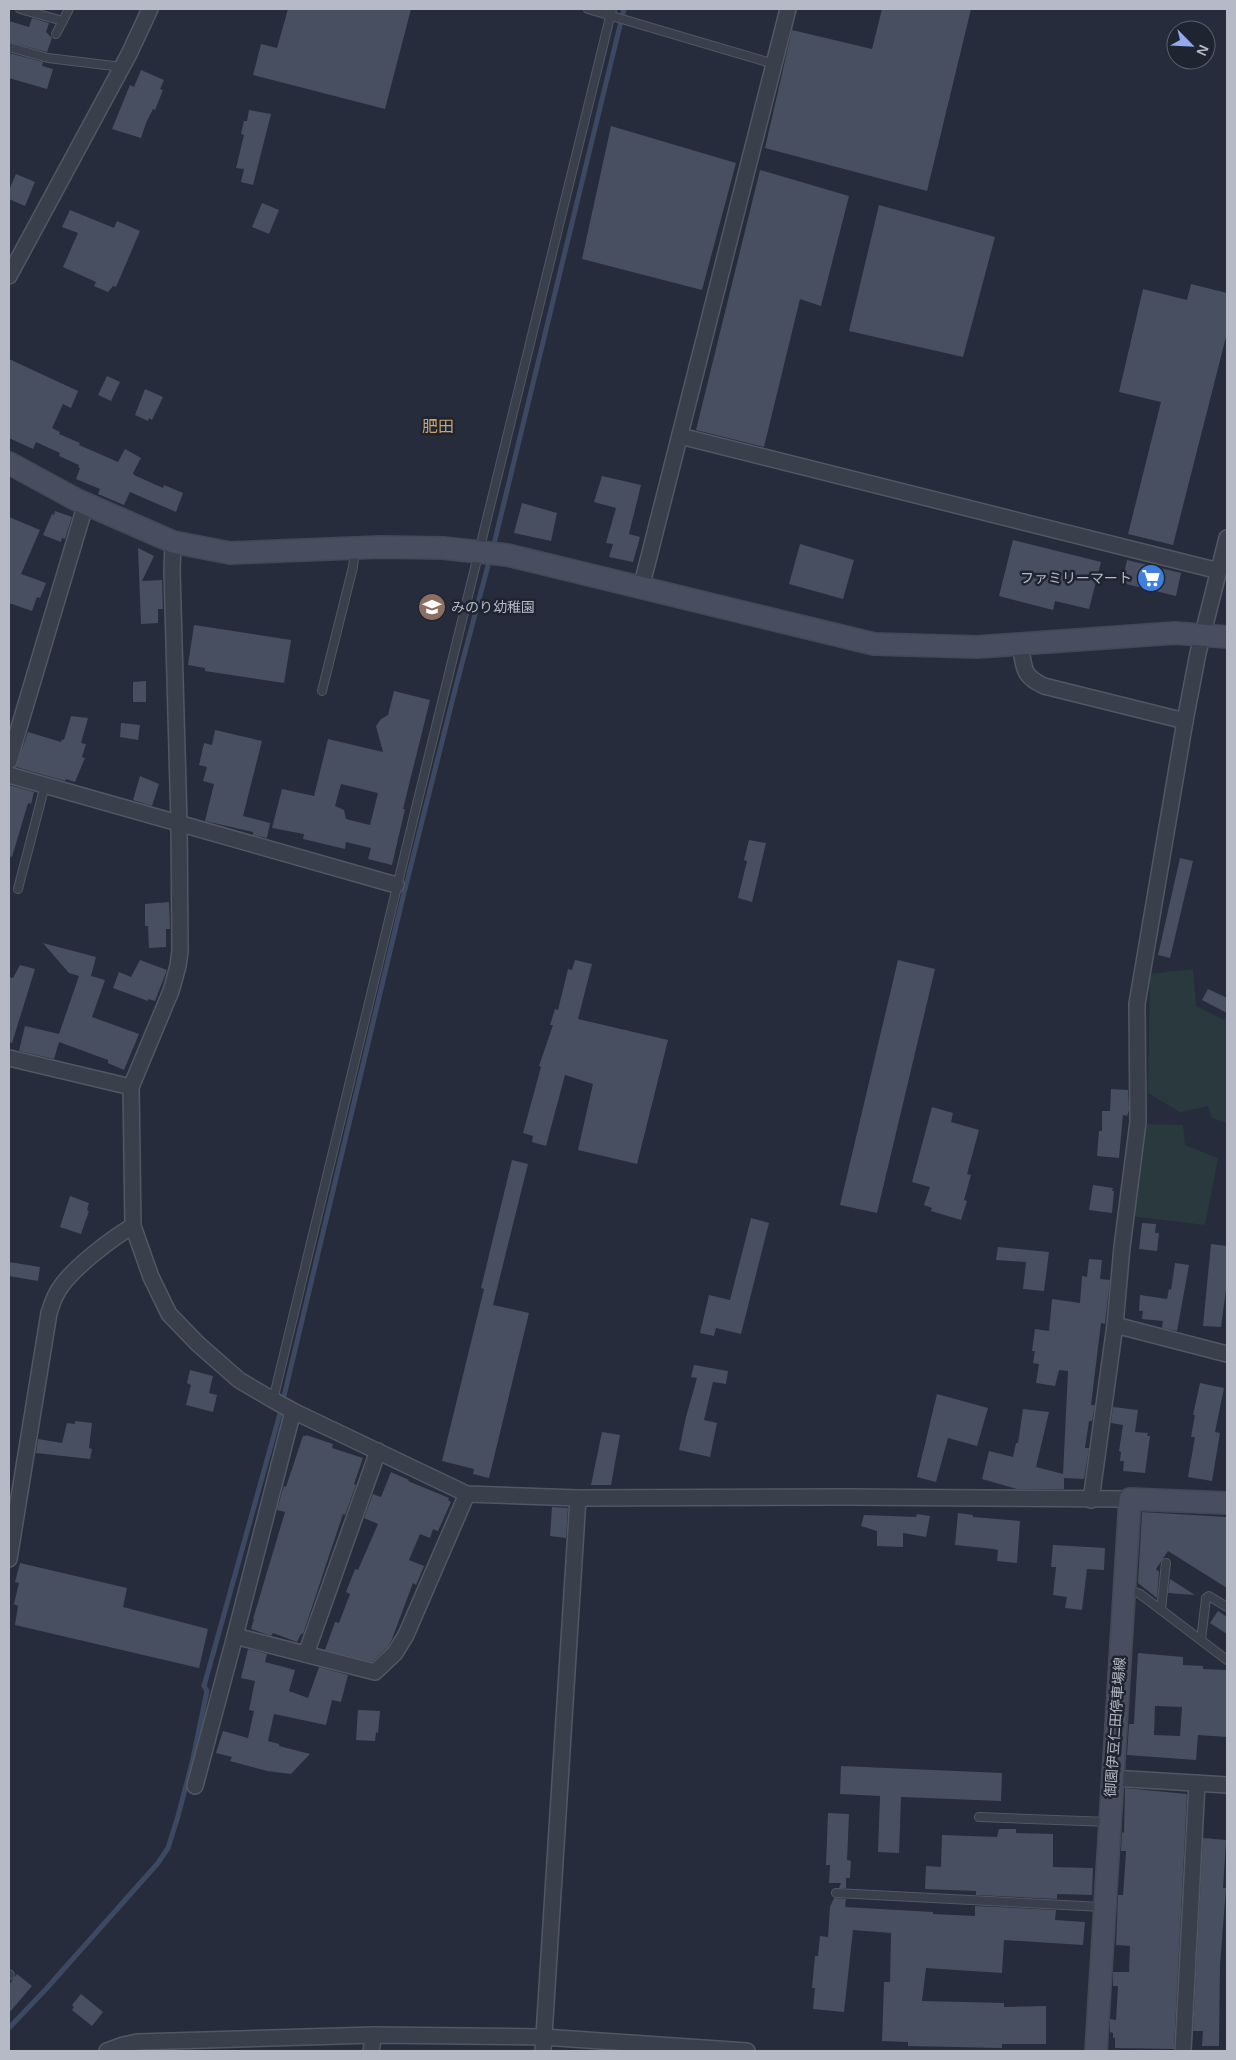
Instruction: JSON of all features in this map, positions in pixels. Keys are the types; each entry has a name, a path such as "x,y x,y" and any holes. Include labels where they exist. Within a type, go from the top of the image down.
{"street":[{"path":"9,276 122,67 150,9"},
{"path":"641,588 788,9"},
{"path":"680,436 1219,570"},
{"path":"9,463 86,503 173,542 230,553 444,548 489,553 874,644 977,647 1174,633 1227,637"},
{"path":"9,761 86,503"},
{"path":"1091,1500 1115,1325 1122,1246 1138,1122 1137,1004 1185,721 1227,538"},
{"path":"173,542 172,570 179,823 178,966 171,991 131,1087 133,1226 151,1277 169,1314 198,1344 238,1380 293,1412 467,1494 578,1498 1130,1499 1227,1503"},
{"path":"1020,645 1026,673 1030,680 1044,686 1185,721"},
{"path":"9,775 396,885"},
{"path":"9,1058 131,1087"},
{"path":"9,1559 49,1313 54,1298 68,1277 115,1236 133,1226"},
{"path":"1115,1325 1227,1351"},
{"path":"195,1786 293,1412"},
{"path":"306,1654 378,1451"},
{"path":"235,1636 376,1672 395,1653 406,1636 467,1494"},
{"path":"543,2044 578,1498"},
{"name":"御園伊豆仁田停車場線","path":"1096,2051 1130,1499"},
{"path":"1112,1778 1227,1785"},
{"path":"1183,2051 1197,1783"},
{"path":"371,2051 374,2035"},
{"path":"107,2051 137,2042 374,2035 543,2044 747,2051"}],"lane":[{"path":"20,9 63,21"},
{"path":"56,34 69,9"},
{"path":"588,9 613,14 627,21 774,64"},
{"path":"273,1400 396,885 489,553 613,14"},
{"path":"9,47 48,58 122,67"},
{"path":"322,691 353,567 355,549"},
{"path":"18,888 45,785"},
{"path":"1161,1610 1166,1563"},
{"path":"1124,1588 1140,1594 1227,1660"},
{"path":"1201,1640 1206,1598 1209,1596 1227,1607"},
{"path":"979,1816 1109,1822"},
{"path":"836,1893 1104,1908"}],"shaded area":[{"path":"1193,969 1196,1006 1224,1020 1227,1013 1227,1123 1212,1118 1208,1106 1180,1112 1148,1093 1150,974"},
{"path":"1143,1124 1183,1125 1185,1145 1218,1158 1205,1225 1129,1216"}],"building":[{"path":"288,9 411,9 385,109 253,75 261,44 277,48"},
{"path":"882,9 971,9 927,191 765,148 792,30 872,49"},
{"path":"32,18 49,23 46,32 52,38 47,52 9,42 9,21 29,27"},
{"path":"9,53 43,62 42,66 53,69 47,89 9,78"},
{"path":"141,70 164,80 160,89 163,90 155,110 153,109 146,123 141,138 112,129 130,85 134,87"},
{"path":"249,110 271,114 253,185 241,182 244,169 236,168 244,135 241,134 244,121 247,121"},
{"path":"611,126 736,163 702,290 582,259"},
{"path":"760,170 849,196 821,306 800,299 764,447 696,430"},
{"path":"16,174 35,182 25,206 9,199 9,190"},
{"path":"262,203 279,210 269,234 252,227"},
{"path":"879,205 995,237 963,357 849,331"},
{"path":"70,210 114,228 117,221 140,231 116,287 113,286 108,292 94,286 96,282 63,267 78,233 62,227"},
{"path":"1191,284 1227,293 1227,333 1173,545 1128,534 1161,402 1119,392 1143,289 1187,300"},
{"path":"9,359 78,391 71,408 63,404 52,428 60,432 59,434 80,443 79,445 118,462 125,449 141,458 133,473 134,475 163,488 164,485 183,493 176,512 130,492 124,505 98,494 100,489 76,479 80,468 78,467 79,465 59,456 60,453 36,442 33,449 9,438"},
{"path":"107,376 120,382 111,401 98,395"},
{"path":"145,389 163,397 152,420 149,418 148,421 135,415"},
{"path":"602,476 641,485 629,534 640,537 633,562 609,557 613,544 606,543 616,508 594,502"},
{"path":"522,503 557,513 551,541 514,533"},
{"path":"55,511 72,517 65,539 62,538 61,542 43,535"},
{"path":"9,517 40,530 21,574 46,583 40,598 37,597 32,611 9,603"},
{"path":"1013,540 1101,562 1089,609 1055,601 1053,610 999,596"},
{"path":"800,544 854,560 843,599 789,584"},
{"path":"138,548 154,556 142,581 162,580 163,609 158,609 158,623 141,624"},
{"name":"ファミリーマート","path":"1127,560 1181,573 1176,596 1122,583"},
{"path":"194,625 291,640 284,683 205,671 205,668 188,665"},
{"path":"146,681 146,702 133,702 133,682"},
{"path":"394,691 430,700 403,809 405,809 392,865 368,859 371,848 346,842 345,849 303,839 304,834 272,828 282,789 314,796 328,739 383,752 376,726 381,719 388,715","holes":["341,784 378,793 370,825 346,819 344,810 335,806"]},
{"path":"71,716 88,718 81,743 86,744 82,757 85,758 75,782 16,767 28,732 61,742 62,739 64,740"},
{"path":"121,723 140,725 138,740 120,737"},
{"path":"215,730 262,741 243,816 270,823 267,838 253,835 253,832 205,821 214,784 203,781 207,767 199,765 204,743 212,745"},
{"path":"140,776 159,784 152,806 133,800"},
{"path":"9,785 34,792 31,804 28,803 12,857 9,856"},
{"path":"749,840 766,843 752,902 738,898 747,861 744,860"},
{"path":"1180,858 1193,861 1170,958 1158,955"},
{"path":"169,902 170,929 166,929 166,947 149,948 148,926 145,926 145,904"},
{"path":"43,943 96,957 91,976 105,980 92,1017 139,1034 124,1070 108,1063 108,1060 59,1042 54,1059 19,1051 25,1026 59,1034 79,976 69,973"},
{"path":"140,960 167,970 155,1001 148,999 148,1001 113,988 119,972 131,977"},
{"path":"575,960 592,964 578,1019 668,1040 637,1164 578,1150 593,1084 565,1075 546,1146 532,1142 533,1136 523,1133 541,1067 539,1066 553,1025 550,1025 555,1009 558,1010 568,969 572,970"},
{"path":"898,960 935,969 877,1213 840,1205"},
{"path":"20,965 35,969 12,1043 9,1042 9,977 13,978"},
{"path":"1208,989 1227,998 1227,1013 1202,1000"},
{"path":"1111,1089 1128,1090 1129,1110 1127,1116 1123,1115 1119,1158 1097,1156 1099,1131 1102,1131 1102,1111 1110,1111"},
{"path":"932,1107 953,1113 951,1122 979,1130 967,1174 971,1175 964,1200 967,1201 961,1220 931,1211 932,1208 924,1205 930,1187 912,1182"},
{"path":"512,1160 528,1164 493,1305 529,1313 489,1478 473,1474 474,1469 442,1461 484,1289 481,1288"},
{"path":"1093,1185 1113,1188 1112,1213 1089,1210"},
{"path":"70,1196 89,1203 87,1210 89,1211 81,1234 60,1227"},
{"path":"751,1218 769,1223 741,1334 716,1328 714,1336 700,1333 709,1295 730,1300"},
{"path":"1142,1223 1156,1224 1155,1233 1159,1233 1157,1251 1139,1249"},
{"path":"1211,1244 1227,1246 1227,1282 1221,1327 1203,1326"},
{"path":"998,1247 1049,1252 1044,1291 1023,1289 1026,1262 996,1260"},
{"path":"1089,1259 1102,1260 1100,1279 1110,1280 1105,1324 1101,1323 1091,1405 1095,1405 1092,1421 1089,1421 1085,1448 1089,1448 1084,1479 1064,1478 1064,1489 1017,1489 982,1479 989,1451 1013,1457 1016,1443 1018,1443 1023,1409 1049,1412 1036,1467 1063,1474 1068,1371 1059,1370 1055,1386 1036,1383 1039,1364 1033,1363 1035,1351 1032,1351 1035,1329 1049,1331 1052,1299 1080,1303 1082,1276 1087,1277"},
{"path":"9,1262 40,1267 38,1281 9,1276"},
{"path":"1175,1263 1189,1265 1177,1331 1162,1328 1163,1321 1142,1319 1143,1311 1139,1311 1140,1295 1167,1299 1169,1289 1171,1290"},
{"path":"694,1365 728,1371 726,1384 713,1382 704,1420 717,1423 710,1457 679,1450 697,1378 691,1377"},
{"path":"190,1370 213,1376 209,1393 217,1395 213,1412 186,1405 191,1385 187,1383"},
{"path":"1200,1383 1224,1388 1215,1432 1220,1433 1212,1481 1188,1477 1195,1437 1191,1437 1195,1415 1193,1415"},
{"path":"937,1394 988,1408 977,1446 948,1438 936,1482 917,1477"},
{"path":"1113,1407 1138,1410 1135,1432 1148,1433 1147,1436 1150,1436 1145,1473 1123,1471 1124,1461 1120,1461 1121,1452 1119,1451 1123,1425 1111,1423"},
{"path":"75,1421 92,1423 89,1448 92,1449 90,1459 36,1453 38,1439 62,1443 67,1423 75,1424"},
{"path":"602,1432 620,1435 611,1485 591,1485"},
{"path":"306,1435 333,1444 332,1448 363,1458 354,1484 356,1485 345,1515 343,1514 303,1634 301,1634 297,1642 273,1633 271,1636 251,1629 285,1512 277,1510 282,1492 284,1486 286,1487 303,1436"},
{"path":"391,1472 449,1498 448,1500 451,1502 438,1531 433,1529 430,1538 420,1534 409,1560 424,1566 416,1585 413,1583 388,1647 372,1662 325,1650 335,1622 339,1623 350,1594 346,1592 355,1569 358,1570 378,1524 364,1518 373,1494 381,1497"},
{"path":"552,1507 568,1508 566,1538 550,1536"},
{"path":"1142,1512 1227,1517 1227,1588 1168,1551 1156,1569 1159,1572 1157,1598 1138,1583"},
{"path":"958,1513 973,1515 973,1517 1020,1521 1017,1563 997,1561 998,1550 955,1545"},
{"path":"917,1514 930,1516 926,1537 903,1533 903,1547 877,1546 877,1531 861,1526 864,1515 916,1517"},
{"path":"1053,1545 1105,1548 1104,1570 1087,1569 1082,1610 1065,1608 1067,1597 1053,1595 1056,1567 1051,1567"},
{"path":"20,1563 127,1588 123,1607 208,1629 199,1668 15,1625 18,1606 14,1604 19,1583 15,1582"},
{"path":"1170,1579 1195,1595 1168,1593"},
{"path":"1218,1611 1227,1617 1227,1634 1210,1623"},
{"path":"248,1649 267,1654 265,1662 295,1670 289,1691 308,1698 319,1667 348,1675 341,1702 332,1700 326,1725 274,1714 268,1741 279,1744 279,1746 310,1754 291,1774 267,1771 230,1761 232,1757 216,1753 223,1731 248,1738 254,1711 249,1710 255,1681 241,1678"},
{"path":"1138,1653 1183,1657 1183,1665 1203,1666 1203,1669 1227,1670 1227,1737 1198,1735 1196,1760 1127,1755 1129,1724 1134,1724","holes":["1155,1706 1182,1707 1180,1736 1154,1735"]},
{"path":"358,1710 380,1711 378,1733 376,1732 375,1741 356,1740"},
{"path":"841,1766 1002,1773 1001,1801 901,1797 899,1853 878,1852 880,1796 840,1794"},
{"path":"1125,1788 1187,1794 1174,2049 1115,2048 1115,2038 1113,2038 1113,2033 1110,2032 1110,2019 1116,2020 1118,1986 1113,1986 1113,1972 1129,1972 1130,1946 1116,1945 1118,1895 1123,1895 1126,1851 1121,1851 1122,1832 1124,1833"},
{"path":"828,1813 849,1814 847,1860 851,1861 850,1878 846,1878 846,1888 839,1888 841,1883 829,1883 830,1865 826,1865"},
{"path":"999,1829 1016,1829 1016,1833 1053,1834 1053,1867 1093,1868 1092,1895 1057,1894 1057,1899 976,1895 976,1891 925,1889 926,1866 941,1867 942,1835 997,1837"},
{"path":"1203,1838 1226,1840 1223,1888 1226,1888 1220,1965 1219,2046 1202,2046 1203,2031 1193,2031"},
{"path":"834,1898 846,1899 845,1907 933,1912 933,1914 975,1916 975,1906 1056,1910 1055,1920 1085,1922 1083,1945 1004,1940 1002,1973 926,1968 922,2001 1004,2003 1004,2007 1046,2006 1046,2044 1002,2044 1002,2048 908,2046 908,2042 882,2041 884,1982 890,1982 891,1933 853,1930 844,2012 813,2009 815,1988 812,1988 815,1956 818,1956 820,1936 828,1937 830,1907"},
{"path":"17,1974 32,1986 9,2013 9,1985"},
{"path":"81,1994 103,2012 92,2026 72,2010 74,2007 72,2005"}],"waterway":[{"path":"493,548 624,9"},
{"path":"9,2028 158,1863 168,1848 192,1763 207,1691 204,1686 279,1417 403,897 490,558"}],"place":[{"name":"ファミリーマート","path":"1151,578"},
{"name":"みのり幼稚園","path":"432,607"}],"district":[{"name":"肥田","path":"438,426"}]}
